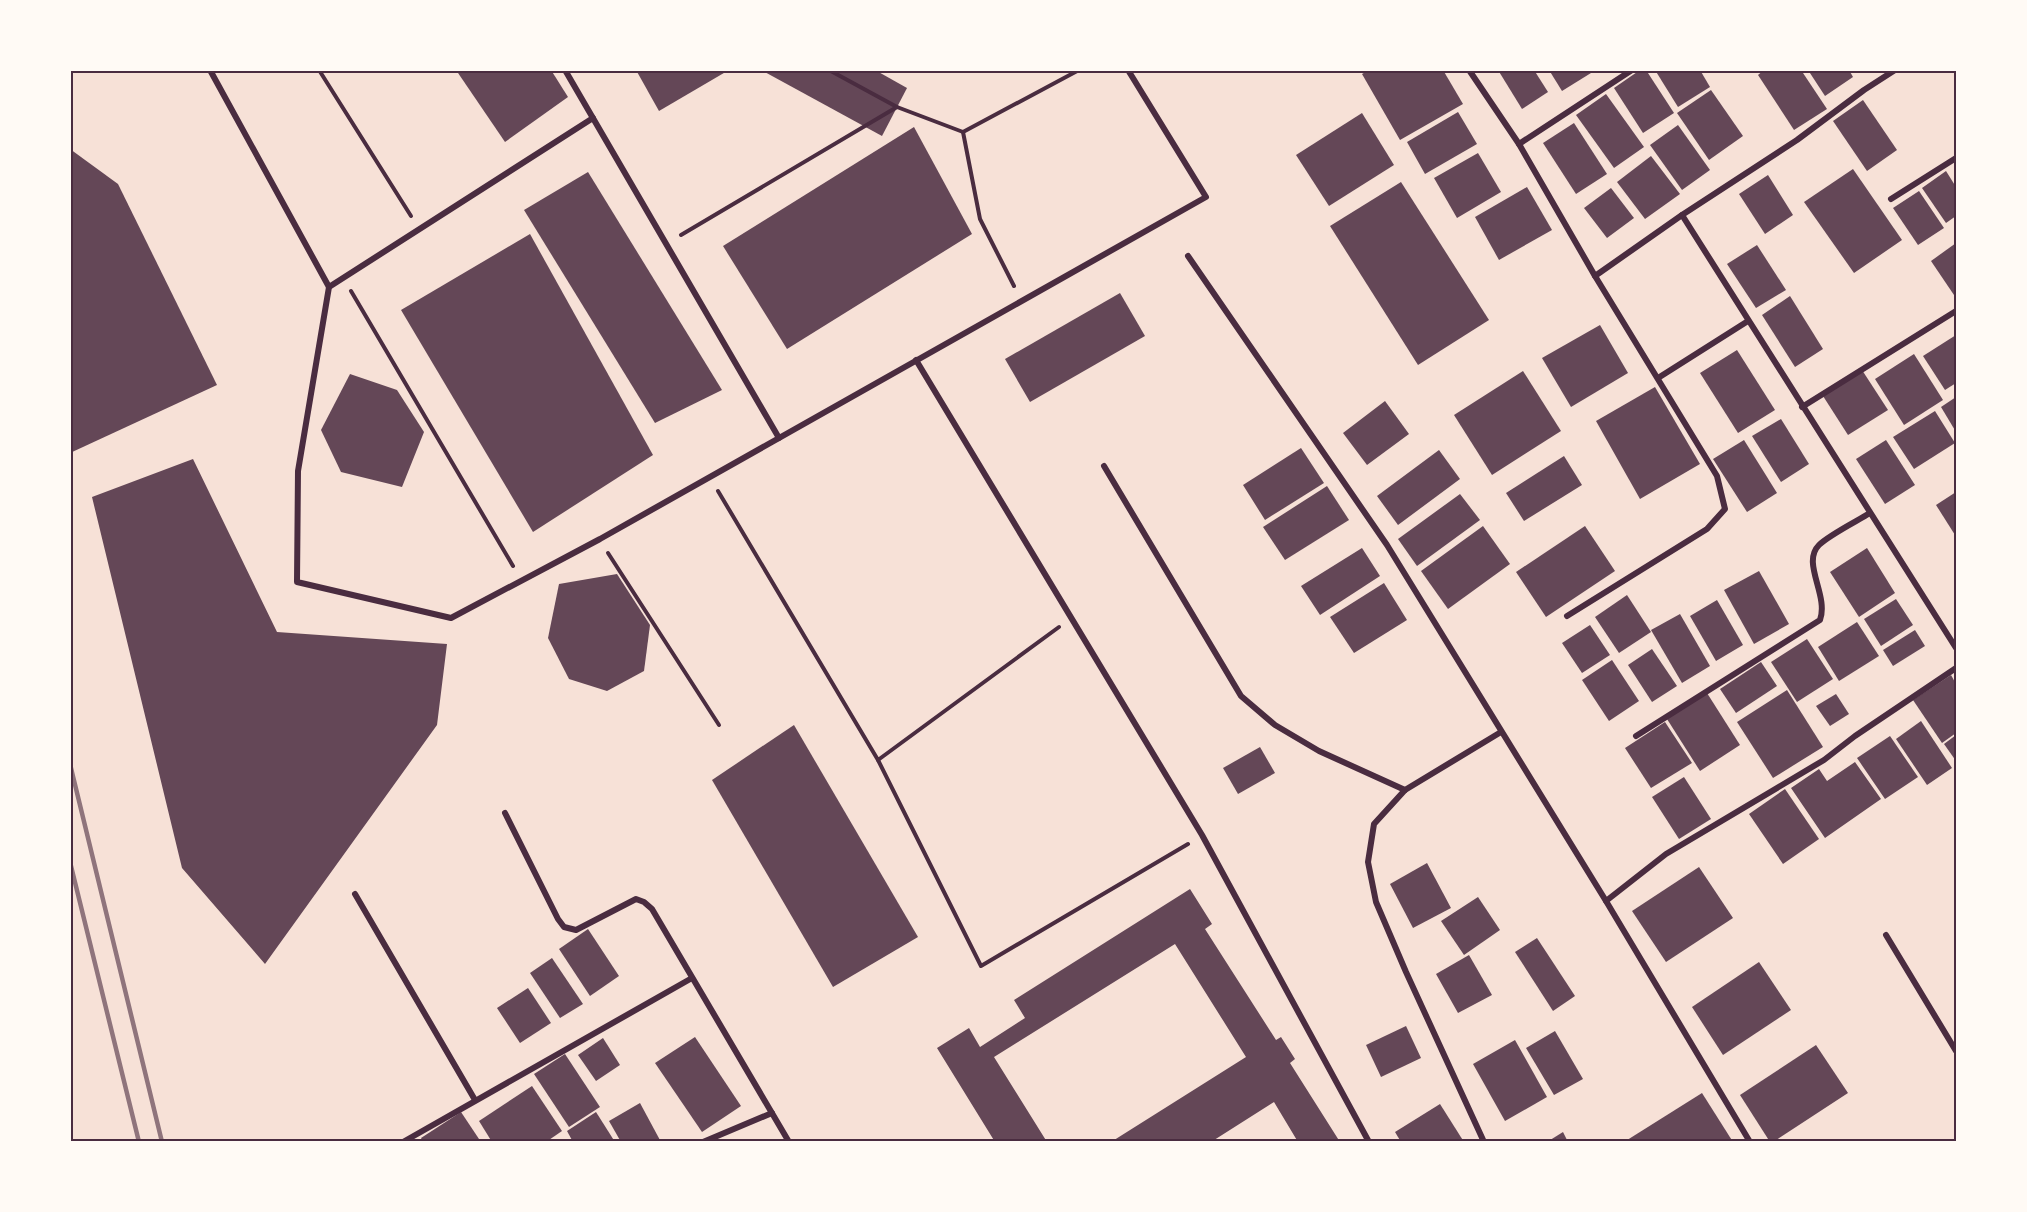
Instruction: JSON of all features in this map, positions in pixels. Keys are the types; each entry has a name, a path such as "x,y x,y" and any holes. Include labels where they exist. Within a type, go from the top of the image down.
{"street":[{"path":"210,70 329,287 298,471 297,582 451,618 710,477 1206,197 1128,70"},
{"path":"565,70 779,438"},
{"path":"1468,70 1519,144 1595,276 1717,476 1725,509 1707,529 1567,616"},
{"path":"1519,144 1632,70"},
{"path":"1595,276 1682,215 1797,140 1894,70"},
{"path":"329,287 592,118"},
{"path":"1891,199 1956,158"},
{"path":"1682,215 1956,648"},
{"path":"1188,256 1387,545 1750,1142"},
{"path":"1802,407 1956,311"},
{"path":"1658,378 1748,321"},
{"path":"916,360 1202,835 1369,1142"},
{"path":"1104,466 1241,696 1275,725 1318,752 1405,790"},
{"path":"1636,736 1820,620 1823,610 1812,555 1819,544 1870,513"},
{"path":"1606,902 1666,854 1824,760 1855,736 1956,668"},
{"path":"1484,1142 1376,902 1368,862 1374,824 1405,790 1501,732"},
{"path":"505,813 564,927 576,930 636,899 652,909 789,1142"},
{"path":"355,894 475,1100"},
{"path":"1886,935 1956,1051"},
{"path":"403,1142 692,978"},
{"path":"703,1142 772,1113"}],"path":[{"path":"319,70 419,229"},
{"path":"830,70 897,107 963,132 1079,70"},
{"path":"666,244 897,107"},
{"path":"963,132 980,219 1021,301"},
{"path":"343,278 522,580"},
{"path":"710,477 878,760 981,966 1202,835"},
{"path":"603,545 719,725"},
{"path":"878,760 1072,618"}],"building":[{"path":"456,70 551,70 568,97 505,142"},
{"path":"636,70 729,70 659,111"},
{"path":"761,70 875,70 907,88 882,136"},
{"path":"1369,70 1443,70 1463,104 1400,140 1362,74"},
{"path":"1498,70 1534,70 1548,92 1522,109"},
{"path":"1549,70 1590,70 1591,73 1562,91"},
{"path":"1640,70 1646,70 1674,113 1643,133 1614,88"},
{"path":"1655,70 1700,70 1710,87 1678,107"},
{"path":"1764,70 1801,70 1827,109 1794,130 1758,75"},
{"path":"1808,70 1849,70 1853,77 1825,96"},
{"path":"1711,90 1743,136 1709,160 1677,113"},
{"path":"1606,94 1644,147 1614,168 1576,115"},
{"path":"1863,100 1897,150 1867,171 1833,121"},
{"path":"1458,112 1477,144 1425,174 1407,142"},
{"path":"1362,113 1394,165 1329,206 1296,155"},
{"path":"1574,123 1607,174 1576,194 1543,143"},
{"path":"1678,125 1710,170 1682,190 1650,145"},
{"path":"914,127 972,234 787,349 723,246"},
{"path":"70,149 118,184 217,385 70,453"},
{"path":"1478,153 1501,192 1457,218 1434,178"},
{"path":"1651,156 1680,194 1645,219 1617,182"},
{"path":"1853,169 1902,240 1854,273 1804,202"},
{"path":"1946,171 1956,187 1956,216 1946,223 1922,188"},
{"path":"588,172 722,390 655,423 524,210"},
{"path":"1768,175 1793,215 1765,234 1739,194"},
{"path":"1401,182 1489,320 1418,365 1330,226"},
{"path":"1527,187 1552,230 1499,260 1475,217"},
{"path":"1611,188 1634,218 1607,238 1584,208"},
{"path":"1919,191 1944,228 1918,245 1893,208"},
{"path":"530,234 653,455 533,532 401,310"},
{"path":"1956,243 1956,298 1931,261"},
{"path":"1757,245 1786,290 1756,308 1727,264"},
{"path":"1120,293 1145,336 1030,402 1005,359"},
{"path":"1790,296 1823,349 1795,367 1762,315"},
{"path":"1600,325 1628,373 1571,407 1542,358"},
{"path":"1956,335 1956,383 1945,390 1923,356"},
{"path":"1737,350 1775,410 1738,433 1700,373"},
{"path":"1914,354 1943,400 1904,425 1875,379"},
{"path":"1862,370 1888,410 1848,435 1823,396"},
{"path":"1523,371 1561,431 1492,475 1454,415"},
{"path":"350,374 397,390 424,432 402,487 341,472 321,430"},
{"path":"1655,387 1700,464 1640,499 1596,421"},
{"path":"1956,397 1956,432 1941,407"},
{"path":"1385,401 1409,434 1367,465 1343,433"},
{"path":"1935,411 1955,443 1914,469 1893,437"},
{"path":"1781,419 1809,464 1781,482 1752,436"},
{"path":"1744,440 1777,493 1747,512 1713,459"},
{"path":"1886,440 1915,485 1885,504 1856,459"},
{"path":"1301,448 1324,483 1265,520 1243,485"},
{"path":"1439,450 1460,479 1398,525 1377,496"},
{"path":"1564,456 1582,485 1524,521 1506,493"},
{"path":"193,459 277,632 447,644 437,725 265,964 182,868 92,497"},
{"path":"1327,486 1349,520 1285,560 1263,527"},
{"path":"1956,492 1956,534 1955,535 1936,505"},
{"path":"1460,494 1480,520 1417,566 1398,539"},
{"path":"1483,526 1510,564 1448,609 1421,571"},
{"path":"1585,526 1615,571 1546,617 1516,572"},
{"path":"1362,548 1380,576 1320,615 1301,586"},
{"path":"1867,548 1895,593 1859,617 1830,572"},
{"path":"1759,571 1789,624 1754,644 1724,590"},
{"path":"617,574 650,625 644,671 607,691 569,679 548,638 559,584"},
{"path":"1384,583 1407,620 1354,653 1330,617"},
{"path":"1627,595 1651,632 1619,653 1595,617"},
{"path":"1896,599 1913,625 1881,646 1864,619"},
{"path":"1717,600 1743,645 1716,661 1690,616"},
{"path":"1680,614 1710,666 1682,683 1651,630"},
{"path":"1857,622 1879,656 1839,681 1818,647"},
{"path":"1590,625 1610,655 1582,673 1562,643"},
{"path":"1915,630 1925,646 1893,666 1883,650"},
{"path":"1807,639 1833,679 1797,702 1771,662"},
{"path":"1652,649 1677,686 1652,702 1628,665"},
{"path":"1612,660 1639,701 1609,721 1582,680"},
{"path":"1761,662 1777,686 1736,713 1720,689"},
{"path":"1951,675 1956,684 1956,733 1942,743 1913,700"},
{"path":"1787,690 1823,747 1773,778 1737,722"},
{"path":"1707,693 1740,745 1700,771 1667,719"},
{"path":"1836,694 1849,714 1830,726 1816,706"},
{"path":"1921,721 1952,768 1927,785 1896,739"},
{"path":"1665,722 1692,763 1651,788 1625,748"},
{"path":"794,725 918,937 833,987 712,780"},
{"path":"1956,735 1956,761 1944,744"},
{"path":"1890,736 1918,777 1885,799 1857,758"},
{"path":"1260,747 1275,773 1238,794 1223,768"},
{"path":"1855,762 1881,799 1825,838 1791,788 1819,769 1827,781"},
{"path":"1684,777 1711,819 1679,839 1652,797"},
{"path":"1785,789 1819,839 1783,864 1749,814"},
{"path":"1427,863 1451,908 1413,928 1390,884"},
{"path":"1699,867 1733,918 1666,962 1632,911"},
{"path":"1190,889 1212,924 1205,929 1276,1040 1281,1037 1295,1059 1290,1063 1340,1142 1298,1142 1274,1102 1211,1142 1111,1142 1246,1057 1175,944 994,1057 1047,1142 995,1142 937,1048 969,1028 980,1047 1025,1018 1014,1000"},
{"path":"1478,897 1500,930 1464,955 1441,921"},
{"path":"588,929 619,976 590,996 559,949"},
{"path":"1537,938 1575,996 1553,1011 1515,952"},
{"path":"1469,955 1492,995 1458,1013 1436,974"},
{"path":"552,958 583,1004 560,1018 530,973"},
{"path":"1759,962 1791,1010 1723,1055 1692,1007"},
{"path":"528,988 551,1023 520,1043 497,1008"},
{"path":"1406,1026 1421,1058 1381,1077 1366,1045"},
{"path":"1555,1031 1583,1079 1554,1095 1526,1048"},
{"path":"695,1037 741,1106 702,1132 655,1063"},
{"path":"603,1038 620,1065 596,1081 578,1055"},
{"path":"1515,1040 1547,1097 1505,1121 1473,1064"},
{"path":"1816,1045 1848,1093 1770,1142 1740,1095"},
{"path":"565,1054 600,1107 569,1127 534,1074"},
{"path":"532,1086 562,1131 546,1142 492,1142 479,1121"},
{"path":"1702,1093 1733,1142 1624,1142"},
{"path":"640,1103 661,1142 621,1142 609,1121"},
{"path":"1440,1104 1464,1142 1401,1142 1395,1132"},
{"path":"461,1112 481,1142 423,1142 421,1138"},
{"path":"596,1112 615,1142 573,1142 567,1131"},
{"path":"1563,1132 1568,1142 1547,1142"}],"railway":[{"path":"70,764 162,1142"},
{"path":"70,862 139,1142"}]}
